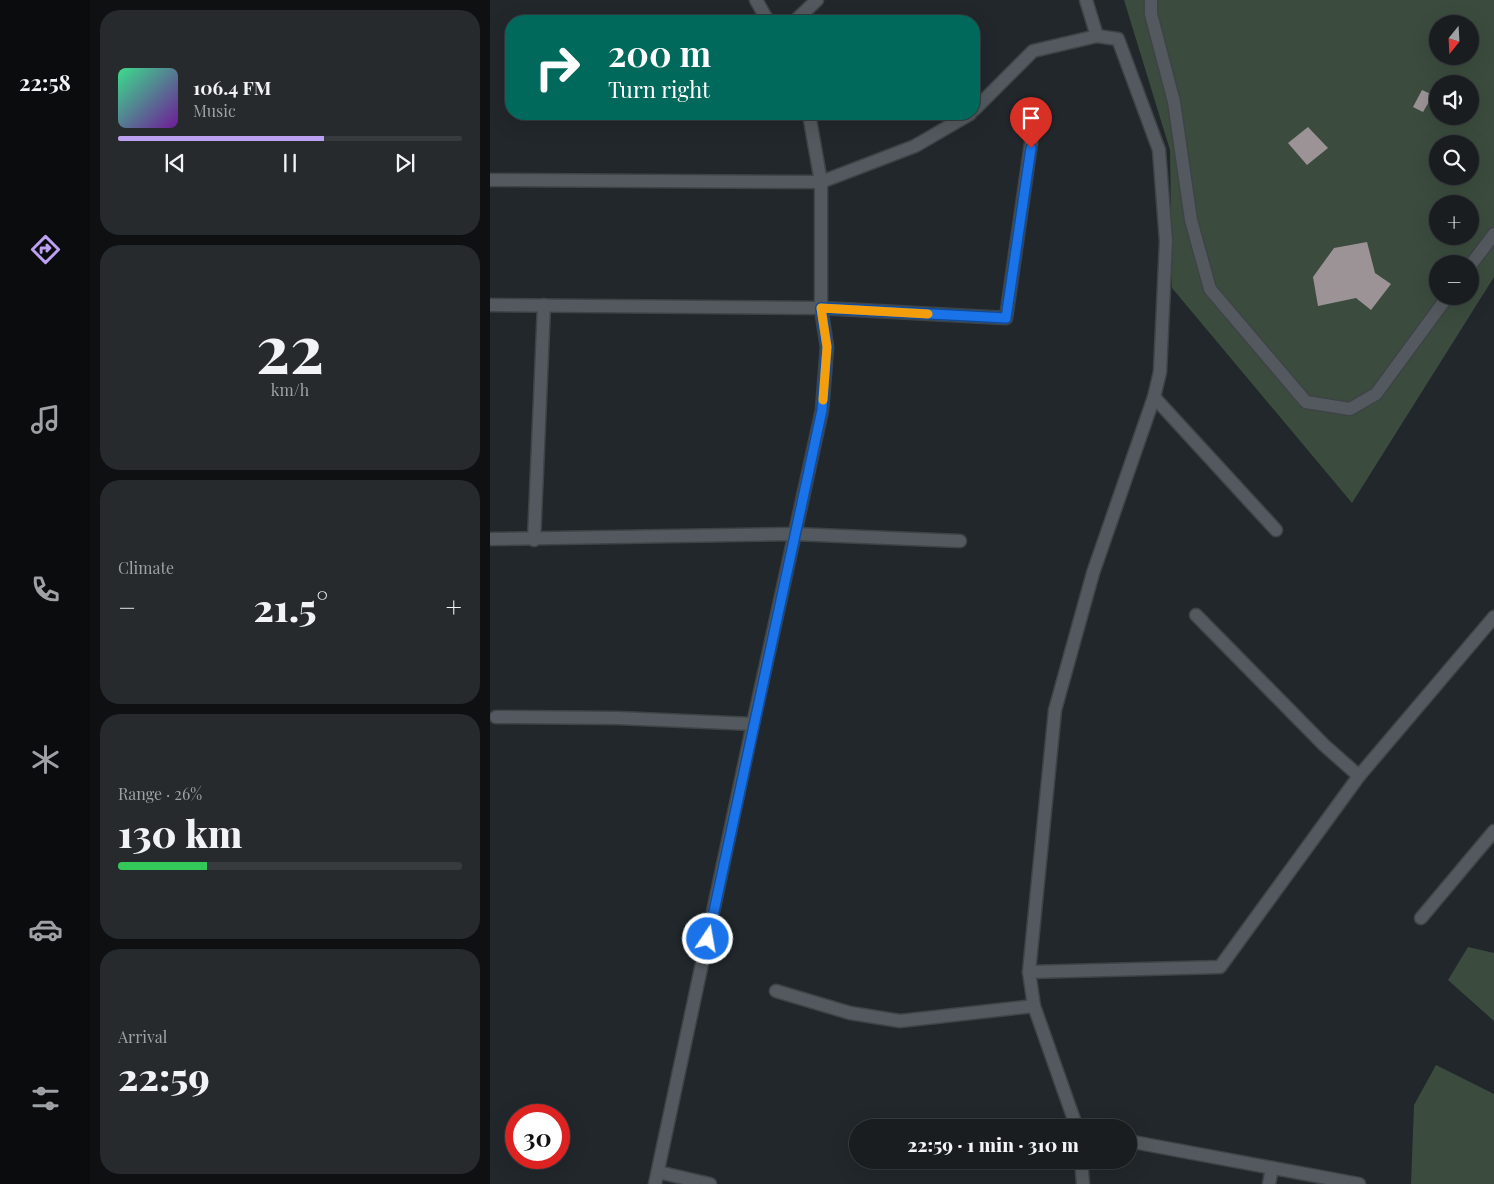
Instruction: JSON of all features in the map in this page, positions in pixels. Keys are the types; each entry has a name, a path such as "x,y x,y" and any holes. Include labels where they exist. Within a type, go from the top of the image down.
{"street":[{"path":"756,0 765,15"},
{"path":"801,15 817,0"},
{"path":"1086,0 1097,36"},
{"path":"1152,0 1151,14 1174,102 1191,220 1210,289 1306,402 1350,409 1376,394 1441,305"},
{"path":"980,104 1033,51 1097,36 1118,39 1159,150 1166,241 1160,372 1154,397 1093,573 1055,710 1029,972 1034,1006 1074,1119"},
{"path":"710,1184 657,1178 753,724 822,410 827,347 821,308 821,182 810,120"},
{"path":"490,180 821,182 915,146 960,120"},
{"path":"490,305 821,308 1006,318 1033,129"},
{"path":"1478,255 1494,234"},
{"path":"534,540 544,304"},
{"path":"1154,397 1276,530"},
{"path":"490,540 794,534 960,541"},
{"path":"1196,616 1324,745 1359,776"},
{"path":"1029,972 1220,968 1359,776 1493,620"},
{"path":"496,717 618,718 753,724"},
{"path":"1421,918 1494,831"},
{"path":"776,991 850,1013 900,1021 1034,1006"},
{"path":"1137,1143 1359,1184"},
{"path":"1270,1184 1272,1168"},
{"path":"1082,1169 1083,1184"}],"green space":[{"path":"1124,0 1494,0 1494,277 1479,301 1479,255 1429,255 1429,305 1476,305 1352,503 1172,288 1170,150"},
{"path":"1468,947 1494,953 1494,1021 1448,980"},
{"path":"1436,1065 1494,1094 1494,1184 1411,1184 1414,1105"}],"building":[{"path":"1422,90 1429,93 1429,102 1423,112 1413,107"},
{"path":"1308,127 1328,148 1307,165 1288,143"},
{"path":"1367,242 1375,273 1391,284 1371,310 1356,298 1318,306 1313,277 1334,248"}],"slow traffic":[{"path":"823,400 827,347 821,308 928,314"}],"route":[{"path":"708,939 822,410 827,347 821,308 1006,318 1031,148"}]}
